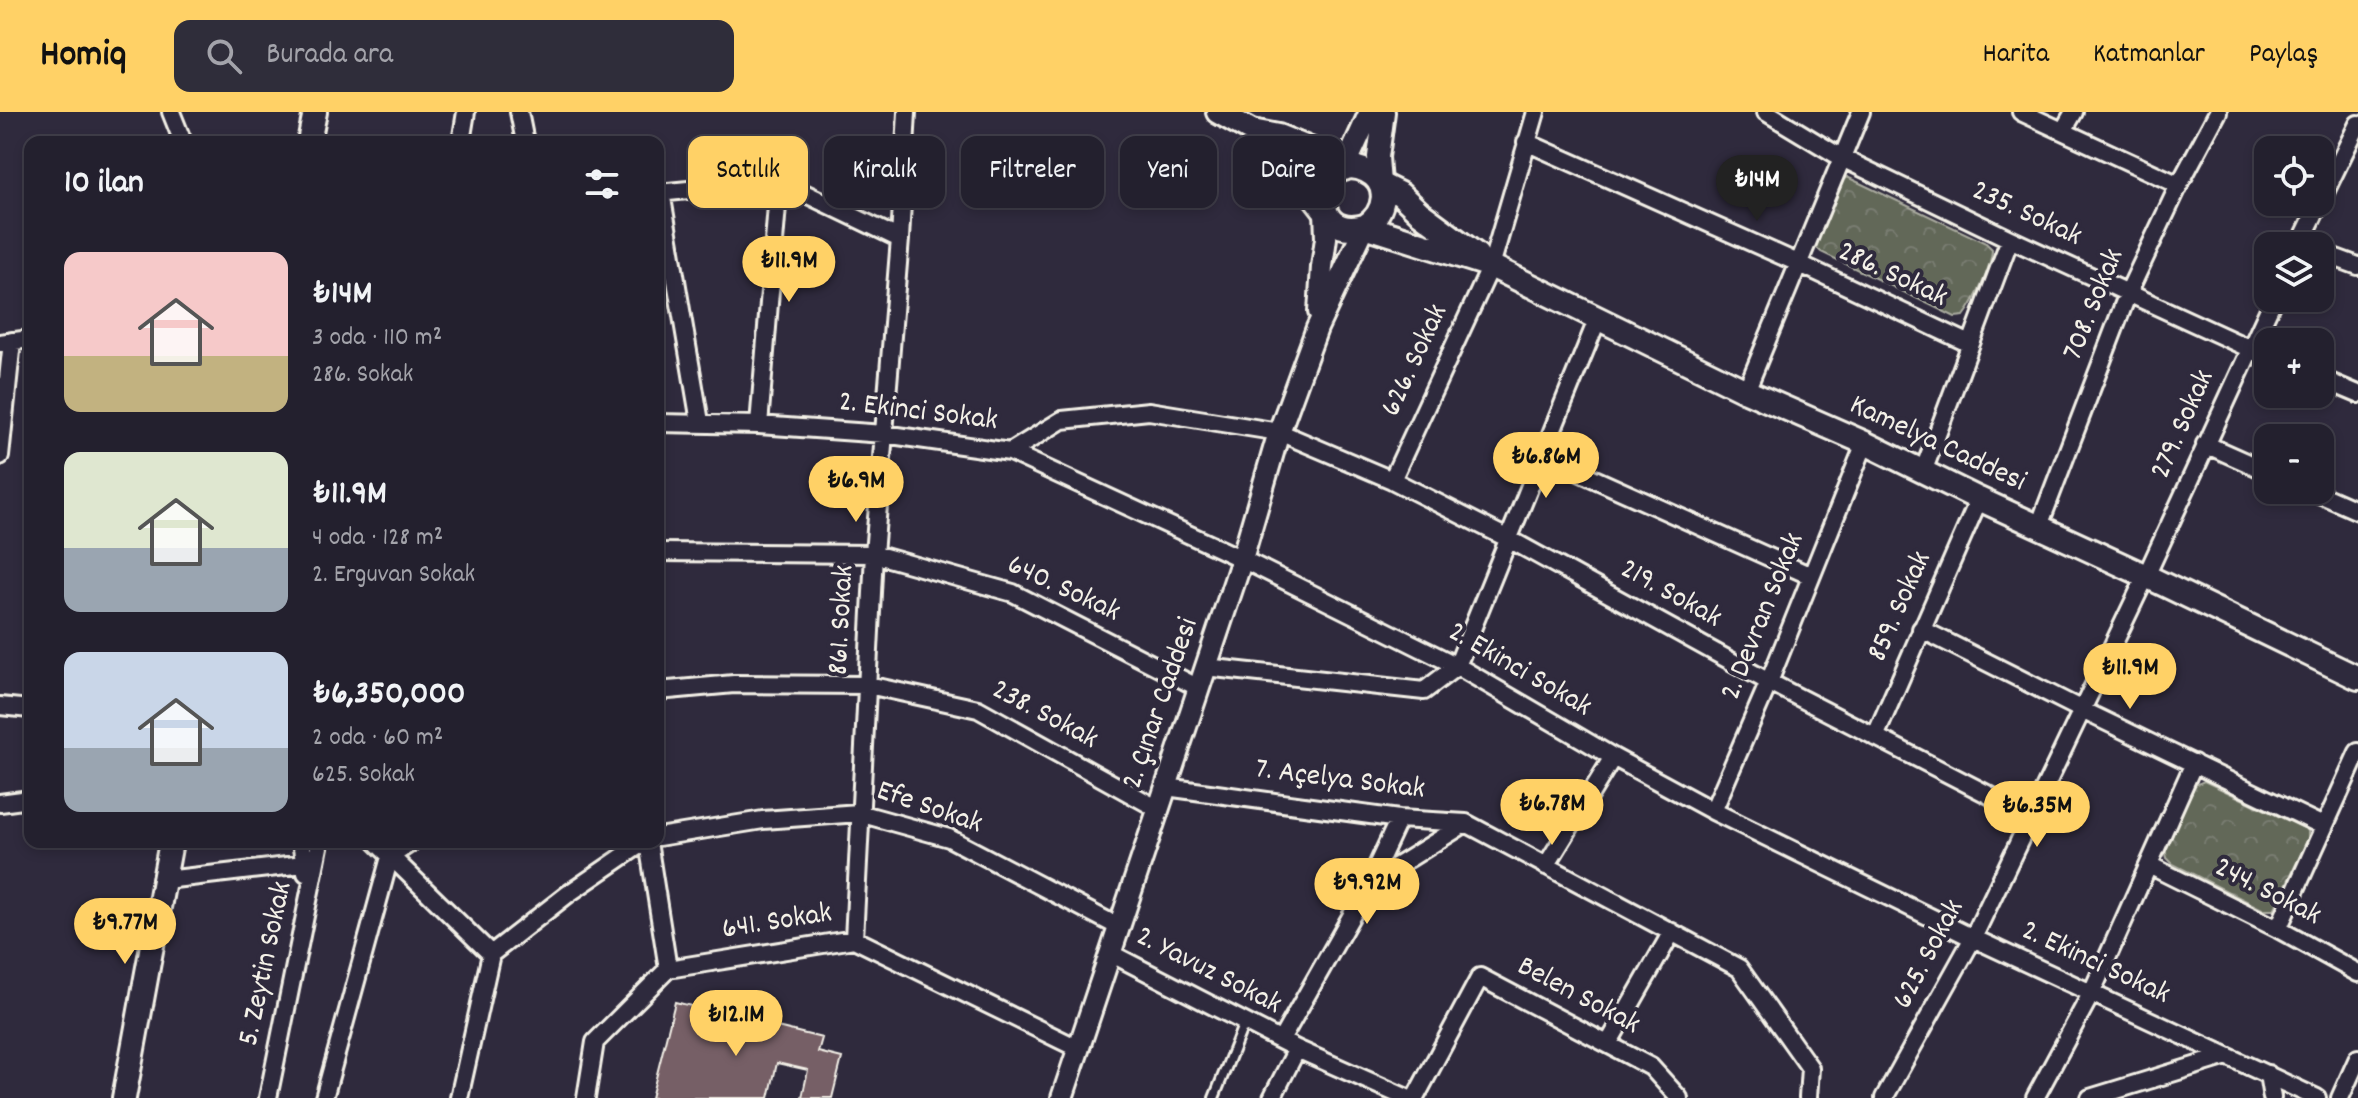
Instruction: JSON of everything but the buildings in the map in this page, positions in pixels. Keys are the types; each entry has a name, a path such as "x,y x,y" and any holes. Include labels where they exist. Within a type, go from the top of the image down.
{"main road":[{"path":"310,136 315,112"},
{"path":"1221,113 1252,131 1304,184 1338,225 1365,226 1374,221 1383,204 1380,184 1361,169 1344,169"},
{"path":"1252,131 1278,136"},
{"path":"1380,184 1400,194 1491,266"},
{"path":"1365,226 1491,266"},
{"name":"Kamelya Caddesi","path":"1491,266 1746,391 1865,443 2358,678"},
{"path":"124,1098 170,848"}],"street":[{"path":"171,112 181,136"},
{"path":"462,136 466,112"},
{"path":"519,112 524,136"},
{"name":"861. Sokak","path":"854,939 874,554 900,239 907,112"},
{"path":"1344,169 1370,112"},
{"path":"1380,184 1378,157 1384,112"},
{"name":"626. Sokak","path":"1392,480 1491,266 1536,112"},
{"name":"235. Sokak","path":"1766,112 1842,158 2254,352"},
{"path":"1746,391 1861,112"},
{"path":"2021,112 2179,185"},
{"path":"2063,131 2074,112"},
{"name":"708. Sokak","path":"2039,526 2128,293 2179,185 2218,112"},
{"path":"2307,232 2358,124"},
{"name":"286. Sokak","path":"1526,142 1798,263 1970,344"},
{"path":"664,192 688,189"},
{"path":"808,195 900,239"},
{"path":"759,425 777,208"},
{"path":"1317,328 1326,238 1325,211"},
{"path":"664,220 700,422"},
{"path":"1317,328 1365,226"},
{"path":"1923,472 2010,239"},
{"path":"2334,257 2358,266"},
{"name":"279. Sokak","path":"2146,576 2267,312"},
{"path":"1205,667 1424,691 1457,666 1598,318"},
{"name":"2. Çınar Caddesi","path":"1062,1098 1242,559 1279,432 1317,328"},
{"path":"0,456 6,342"},
{"path":"2334,384 2358,394"},
{"name":"219. Sokak","path":"1010,452 1062,420 1149,411 1279,432 1392,480 1509,539 1769,682 2030,816"},
{"name":"2. Ekinci Sokak","path":"664,423 700,422 884,434 1010,452 1242,559 1457,666 1713,811 1973,938 2317,1098"},
{"name":"2. Devran Sokak","path":"1713,811 1769,682 1865,443"},
{"path":"2205,444 2254,466"},
{"path":"1541,455 1811,576"},
{"name":"859. Sokak","path":"1875,737 1979,499"},
{"path":"2334,500 2358,511"},
{"name":"640. Sokak","path":"664,552 874,554 1013,593 1199,688"},
{"name":"625. Sokak","path":"1884,1098 1973,938 2146,576"},
{"path":"1921,629 2323,826"},
{"name":"238. Sokak","path":"664,690 734,684 868,685 978,709 1158,809"},
{"path":"0,706 24,708"},
{"path":"2278,929 2358,752"},
{"path":"1546,866 1613,757"},
{"path":"2035,1098 2091,994 2194,763"},
{"name":"7. Açelya Sokak","path":"1166,787 1399,819 1466,823 1739,968 1810,1068 1808,1098"},
{"path":"0,803 24,800"},
{"name":"Efe Sokak","path":"664,836 763,820 859,813 949,838 1119,927"},
{"name":"2. Yavuz Sokak","path":"1281,1040 1370,883 1399,819"},
{"name":"2. Yavuz Sokak","path":"1370,883 1466,823"},
{"path":"302,848 310,894"},
{"name":"5. Zeytin Sokak","path":"268,1098 319,848"},
{"path":"382,848 491,954"},
{"path":"324,1098 390,857 403,848"},
{"path":"459,1098 491,954 568,894 637,848"},
{"path":"586,1098 595,1042 668,969 647,848"},
{"path":"165,880 304,864"},
{"name":"244. Sokak","path":"2149,865 2358,973"},
{"path":"1608,1044 1672,932"},
{"name":"641. Sokak","path":"668,969 854,939 1079,1049"},
{"name":"2. Yavuz Sokak","path":"1110,953 1297,1049 1407,1098"},
{"name":"Belen Sokak","path":"1415,1098 1480,977 1651,1067 1679,1098"},
{"name":"2. Yavuz Sokak","path":"1272,1098 1297,1049"},
{"path":"2090,1098 2227,1056"},
{"path":"2340,1098 2358,1058"},
{"path":"2268,1074 2272,1098"}],"lane":[{"path":"1214,1098 1245,1022"}],"green space":[{"path":"1847,177 1986,243 1992,249 1982,284 1964,316 1955,317 1821,252 1814,245 1838,184"},
{"path":"2204,781 2308,830 2308,839 2274,910 2264,910 2173,864 2167,858 2165,849 2195,785"}]}
